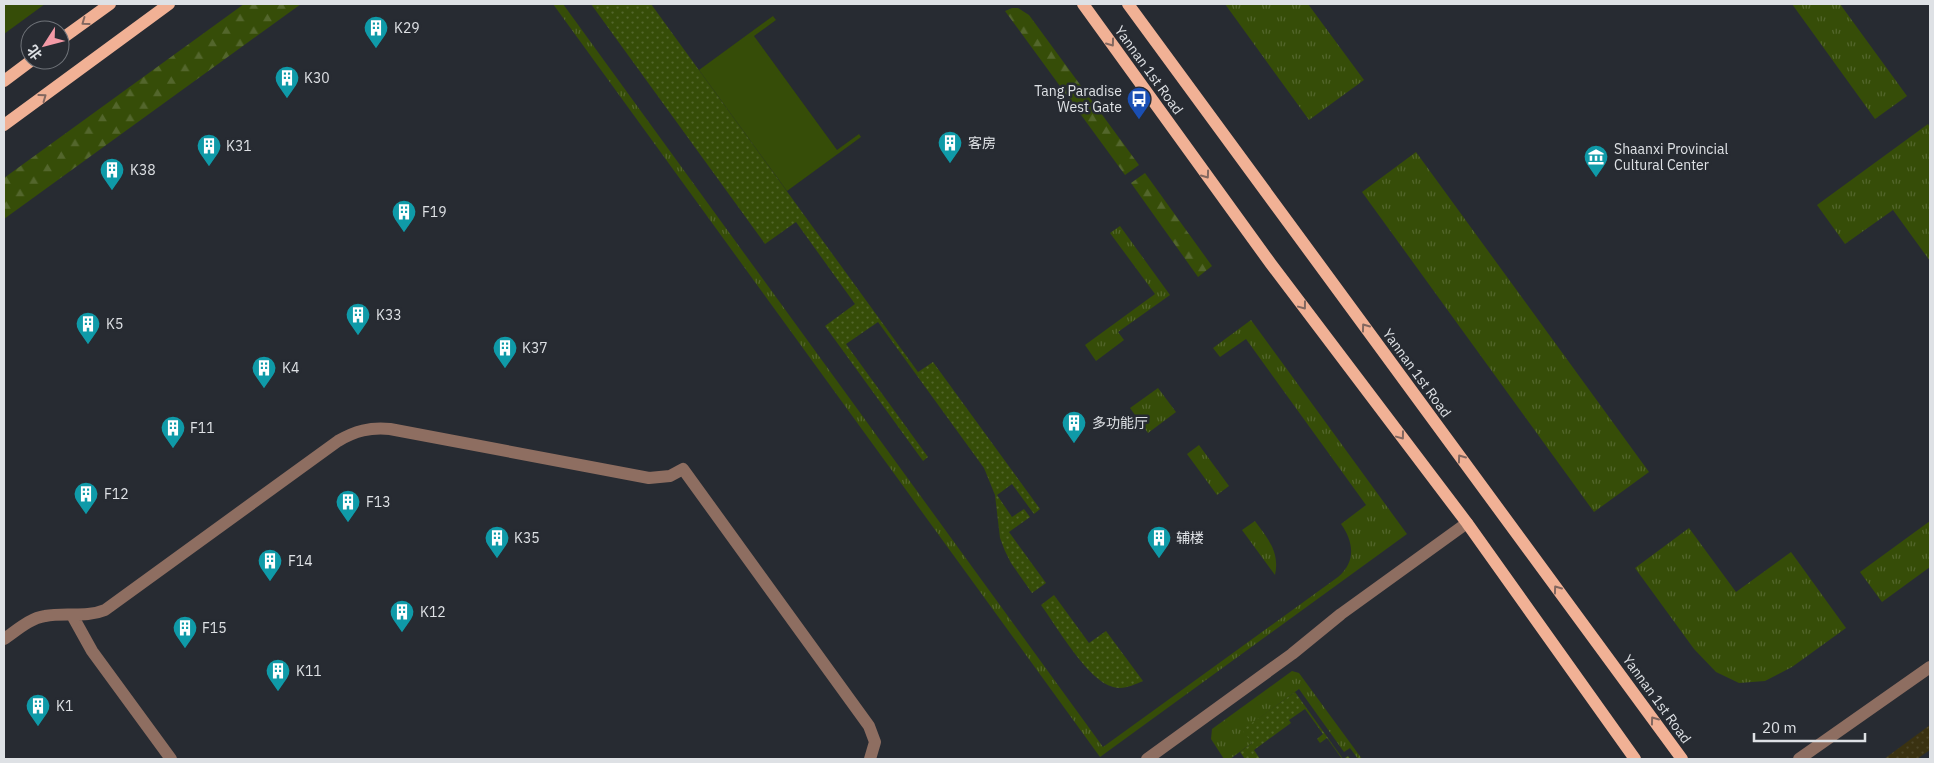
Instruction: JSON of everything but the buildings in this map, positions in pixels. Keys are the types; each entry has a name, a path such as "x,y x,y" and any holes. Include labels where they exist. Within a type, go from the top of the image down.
{"main road":[{"path":"70,33 110,4"},
{"path":"4,125 170,4"},
{"name":"Yannan 1st Road","path":"1083,4 1270,264 1467,523 1635,759"},
{"name":"Yannan 1st Road","path":"1128,4 1682,759"},
{"path":"4,80 20,69"}],"street":[{"path":"4,639 29,622 44,616 94,613 109,607 338,441 350,434 363,430 390,429 649,478 670,476 683,470 869,726 875,742 870,759"},
{"path":"1147,759 1292,654 1341,614 1467,523"},
{"path":"72,615 92,651 171,759"},
{"path":"1799,759 1930,667"}],"green space":[{"path":"4,4 45,4 23,20 20,20 20,22 4,34"},
{"path":"244,4 301,4 4,219 4,178"},
{"path":"553,4 563,4 1103,747 1338,577 1348,565 1351,545 1341,524 1366,505 1246,339 1220,357 1213,348 1251,320 1407,534 1100,757"},
{"path":"591,4 651,4 918,372 933,362 1040,509 1034,514 1012,484 997,495 1012,517 1024,509 1030,517 1009,532 1046,583 1032,593 1011,563 1000,538 995,495 984,468 878,322 846,344 928,457 923,461 825,326 855,304 796,222 765,244"},
{"path":"1225,4 1308,4 1364,80 1309,120"},
{"path":"1792,4 1840,4 1907,96 1875,119"},
{"path":"1018,8 1029,15 1139,165 1125,175 1005,11"},
{"path":"773,16 776,20 754,36 837,150 859,134 861,137 787,191 699,70"},
{"path":"1928,124 1930,128 1930,261 1893,210 1845,244 1817,205"},
{"path":"1416,152 1649,472 1594,512 1362,192"},
{"path":"1145,173 1212,266 1198,277 1131,183"},
{"path":"1120,226 1170,295 1118,332 1124,340 1096,361 1085,345 1155,294 1110,233"},
{"path":"1158,388 1176,412 1148,433 1130,408"},
{"path":"1199,445 1229,486 1217,495 1187,454"},
{"path":"1255,521 1272,546 1276,559 1275,575 1242,530"},
{"path":"1930,521 1930,567 1882,602 1860,572"},
{"path":"1689,528 1736,592 1791,552 1846,628 1792,667 1765,681 1739,683 1716,672 1694,649 1635,568"},
{"path":"1054,595 1089,643 1106,631 1143,681 1128,687 1117,688 1103,683 1093,675 1074,652 1041,605"},
{"path":"1292,671 1299,673 1362,759 1358,759 1350,748 1344,752 1299,689 1243,730 1252,743 1230,759 1224,759 1211,739 1212,729"},
{"path":"1295,692 1343,759 1327,738 1320,743 1317,739 1323,734 1305,709 1289,720 1291,723 1254,750 1260,759 1245,759 1240,752 1252,743 1242,730"}],"sand":[{"path":"1930,725 1930,750 1917,759 1884,759"}],"place":[{"name":"K29","path":"376,49"},
{"name":"K30","path":"287,99"},
{"name":"Tang Paradise West Gate","path":"1139,120"},
{"name":"客房","path":"950,164"},
{"name":"K31","path":"209,167"},
{"name":"Shaanxi Provincial Cultural Center","path":"1596,178"},
{"name":"K38","path":"112,191"},
{"name":"F19","path":"404,233"},
{"name":"K33","path":"358,336"},
{"name":"K5","path":"88,345"},
{"name":"K37","path":"505,369"},
{"name":"K4","path":"264,389"},
{"name":"多功能厅","path":"1074,444"},
{"name":"F11","path":"173,449"},
{"name":"F12","path":"86,515"},
{"name":"F13","path":"348,523"},
{"name":"K35","path":"497,559"},
{"name":"辅楼","path":"1159,559"},
{"name":"F14","path":"270,582"},
{"name":"K12","path":"402,633"},
{"name":"F15","path":"185,649"},
{"name":"K11","path":"278,692"},
{"name":"K1","path":"38,727"}]}
